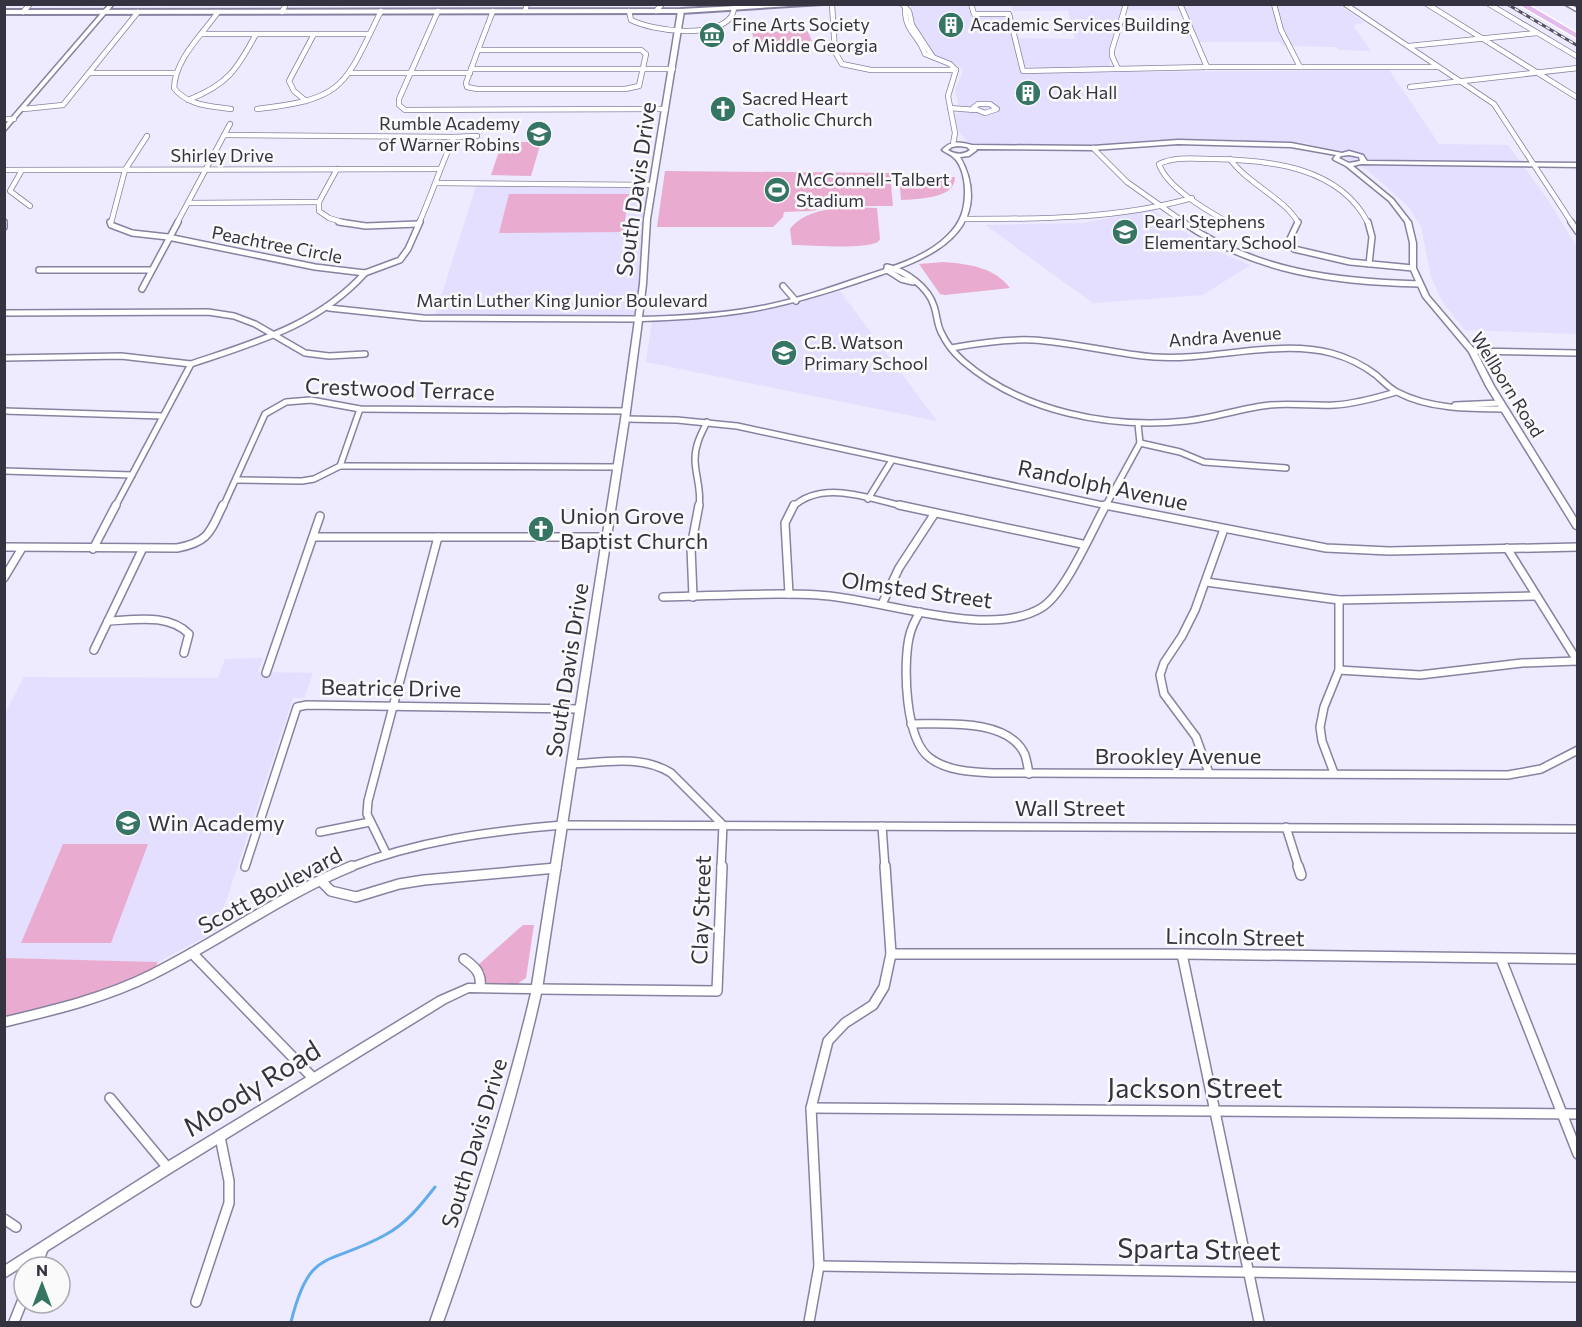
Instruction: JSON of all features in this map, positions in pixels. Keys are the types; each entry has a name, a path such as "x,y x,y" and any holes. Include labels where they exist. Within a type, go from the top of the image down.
{"main road":[{"path":"4,12 493,11 526,8 656,11 681,8 819,4"},
{"path":"1521,4 1578,37"},
{"path":"1535,4 1578,29"}],"street":[{"path":"23,12 30,4"},
{"path":"4,130 112,4"},
{"path":"282,12 286,4"},
{"path":"656,11 662,4"},
{"path":"832,4 835,52 842,64 871,70 956,70"},
{"path":"971,4 974,14 1009,14 1023,71 1207,67 1438,67"},
{"path":"1118,69 1112,56 1112,50 1126,4"},
{"path":"1180,4 1207,67"},
{"path":"1274,4 1281,30 1300,67"},
{"path":"1345,4 1494,104 1578,232"},
{"path":"1427,4 1578,98"},
{"path":"1489,4 1578,57"},
{"path":"1566,4 1578,11"},
{"path":"629,11 629,16 636,23 657,29 678,30 721,24 732,17 733,7"},
{"path":"906,7 906,25 922,45 925,54 953,65 956,70"},
{"name":"South Davis Drive","path":"437,1323 486,1179 528,1033 537,989 625,415 652,185 673,69 681,8"},
{"path":"257,109 306,101 337,87 350,73 381,11"},
{"path":"438,11 399,99 399,105 405,110 666,110"},
{"path":"478,50 640,50 645,54 639,86 625,89 477,89 466,85 478,50 493,11"},
{"path":"24,109 63,105 138,12"},
{"path":"218,12 175,73 172,82 173,91 202,105 231,109"},
{"path":"1409,46 1537,33"},
{"path":"202,34 369,34"},
{"path":"188,100 215,89 232,77 256,34"},
{"path":"306,101 294,91 289,81 314,34"},
{"path":"1410,87 1578,68"},
{"path":"350,73 673,69"},
{"path":"953,144 955,133 948,94 956,70"},
{"path":"90,73 175,73"},
{"path":"950,108 974,108"},
{"path":"4,119 14,119"},
{"path":"142,289 230,124"},
{"path":"955,133 963,144 972,150"},
{"path":"224,135 477,136"},
{"name":"Peachtree Circle","path":"147,136 125,170 110,221 111,225 132,233 168,237 315,267 365,273 400,260 408,249 454,137"},
{"path":"962,162 965,155 972,150 1093,148 1178,142 1291,145 1338,155 1354,154 1361,162"},
{"path":"963,144 953,144 945,150 962,162 970,202 965,219 1066,219 1192,198"},
{"path":"1093,148 1124,180 1223,247 1277,268 1357,282 1420,284"},
{"path":"955,155 965,155"},
{"path":"1338,155 1337,161 1348,165 1358,173 1361,162"},
{"path":"1230,224 1192,198 1160,171 1159,164 1179,159 1230,159 1270,162 1301,169 1334,186 1356,204 1369,224 1372,235 1369,264"},
{"path":"1230,159 1249,183 1293,214 1298,222 1288,243 1294,249 1319,257 1388,266 1413,266"},
{"path":"1348,165 1361,162 1385,162 1578,165"},
{"path":"337,169 319,202 319,211 337,221 359,224 418,224"},
{"name":"Shirley Drive","path":"4,170 439,169"},
{"path":"22,170 10,191 30,206"},
{"name":"Wellborn Road","path":"1358,173 1391,200 1402,213 1411,231 1413,266 1433,308 1472,351 1502,406 1578,528"},
{"path":"437,183 652,185"},
{"path":"189,202 319,202"},
{"name":"Martin Luther King Junior Boulevard","path":"329,309 423,318 638,319 723,314 796,301 891,269 944,243 965,219"},
{"path":"4,220 4,227"},
{"path":"891,269 901,279 913,282 934,303 940,330 951,348 971,368 1024,397 1076,413 1138,424 1186,421 1272,405 1350,403 1396,392"},
{"path":"39,270 151,270"},
{"path":"4,358 132,357 191,364 274,335 329,309 365,273"},
{"path":"783,286 796,301"},
{"path":"4,313 208,312 234,316 305,352 329,356 365,354"},
{"name":"Andra Avenue","path":"951,348 993,342 1033,340 1167,357 1215,356 1297,347 1331,353 1348,359 1373,373 1396,392 1422,402 1468,409 1502,406"},
{"path":"1472,351 1578,353"},
{"path":"93,549 191,364"},
{"name":"Crestwood Terrace","path":"4,547 142,550 186,548 201,541 208,536 265,414 272,408 294,402 320,400 360,409 625,415"},
{"path":"340,466 360,409"},
{"path":"4,411 162,416"},
{"name":"Randolph Avenue","path":"625,415 737,426 1104,505 1326,548 1351,550 1578,547"},
{"path":"693,597 691,547 700,496 695,459 697,443 707,422"},
{"path":"1138,424 1140,443 1180,452 1204,462 1286,468"},
{"name":"Olmsted Street","path":"663,597 789,594 845,597 920,612 989,621 1015,617 1041,609 1056,596 1082,544 1140,443"},
{"path":"868,499 892,460"},
{"path":"236,480 302,481 314,479 340,466 617,467"},
{"path":"4,471 132,474"},
{"path":"789,594 785,523 791,506 808,496 829,492 1082,544"},
{"path":"882,604 891,579 903,557 936,513"},
{"path":"266,673 315,537 320,516"},
{"path":"1209,773 1191,726 1165,694 1160,681 1161,671 1181,638 1206,582 1224,529"},
{"path":"315,537 607,537"},
{"path":"386,853 367,814 368,801 438,537"},
{"path":"4,578 22,548"},
{"path":"1507,548 1577,661"},
{"path":"94,650 142,550"},
{"path":"1206,582 1339,600 1536,596"},
{"path":"1334,773 1322,741 1320,727 1324,707 1339,670 1339,600"},
{"name":"Brookley Avenue","path":"920,612 910,632 906,653 911,724 920,747 934,761 981,772 1029,774 1520,774 1551,765 1578,750"},
{"path":"108,621 178,623 189,634 184,653"},
{"path":"1339,670 1420,675 1522,663 1577,661"},
{"name":"Beatrice Drive","path":"245,867 297,707 307,705 580,709"},
{"path":"911,724 979,726 1002,731 1012,737 1017,744 1029,766 1029,774"},
{"name":"Clay Street","path":"537,989 717,991 723,825 672,774 660,766 632,762 573,764"},
{"path":"320,832 370,822"},
{"name":"Wall Street","path":"563,825 1286,826 1578,829"},
{"name":"Scott Boulevard","path":"4,1022 72,1006 151,976 321,881 386,853 449,837 563,825"},
{"path":"809,1323 819,1266 811,1108 828,1041 845,1023 873,1005 884,987 891,954 882,826"},
{"path":"1286,826 1301,875"},
{"path":"321,881 331,891 356,897 399,884 424,880 556,868"},
{"path":"192,953 314,1079"},
{"name":"Lincoln Street","path":"891,954 1182,954 1578,959"},
{"path":"1182,954 1258,1323"},
{"path":"464,959 477,968 481,974 480,987"},
{"path":"1501,959 1578,1154"},
{"name":"Moody Road","path":"4,1273 168,1168 442,1000 468,988 537,989"},
{"path":"110,1098 168,1168"},
{"name":"Jackson Street","path":"811,1108 1578,1113"},
{"path":"196,1302 229,1203 229,1181 220,1137"},
{"path":"4,1219 16,1227"},
{"path":"41,1255 43,1249"},
{"name":"Sparta Street","path":"819,1266 1248,1274 1578,1276"}],"shaded area":[{"path":"911,5 968,5 970,13 1012,13 1019,38 1075,39 1068,11 1013,11 1011,5 1339,5 1365,23 1353,25 1371,51 1340,50 1335,47 1282,46 1280,42 1200,42 1185,11 1121,10 1109,50 1110,68 1026,68 1028,73 1389,70 1439,144 1508,145 1548,200 1577,247 1577,334 1465,330 1443,303 1431,277 1421,226 1407,205 1367,170 1331,151 1306,143 1188,140 1075,146 969,145 958,130 955,115 960,112 955,89 963,72 960,67 937,58 932,52 927,40 916,28"},
{"path":"807,30 812,41 756,44 752,33"},
{"path":"502,142 541,142 531,176 491,175"},
{"name":"McConnell-Talbert Stadium","path":"665,171 890,173 893,206 840,206 784,212 783,217 773,227 657,227"},
{"path":"899,176 955,177 954,184 942,194 901,200"},
{"path":"477,183 652,185 638,319 434,319"},
{"path":"509,194 629,194 623,232 499,233"},
{"path":"850,207 877,208 880,239 878,242 860,246 792,245 790,229 802,218 825,210"},
{"path":"1153,210 1207,247 1250,265 1203,295 1093,303 985,225 1083,223"},
{"path":"944,262 988,271 1004,281 1010,288 940,294 919,264"},
{"path":"840,291 937,421 646,362 652,321 750,313"},
{"name":"Win Academy","path":"263,658 258,672 313,673 304,698 293,698 216,931 158,962 5,958 4,716 24,677 218,678 225,659"},
{"path":"63,844 148,844 111,943 21,943"},
{"path":"523,925 534,925 526,978 517,984 488,984 485,980 485,972 478,965"},
{"path":"5,958 158,962 155,968 112,988 5,1021"}],"waterway":[{"path":"291,1322 298,1298 314,1270 323,1262 393,1231 413,1214 435,1187"}],"railway":[{"path":"1507,4 1578,46"}],"place":[{"name":"Academic Services Building","path":"951,25"},
{"name":"Fine Arts Society of Middle Georgia","path":"712,35"},
{"name":"Oak Hall","path":"1028,93"},
{"name":"Sacred Heart Catholic Church","path":"723,109"},
{"name":"Rumble Academy of Warner Robins","path":"539,134"},
{"name":"McConnell-Talbert Stadium","path":"777,190"},
{"name":"Pearl Stephens Elementary School","path":"1125,232"},
{"name":"C.B. Watson Primary School","path":"784,353"},
{"name":"Union Grove Baptist Church","path":"541,529"},
{"name":"Win Academy","path":"128,823"}]}
